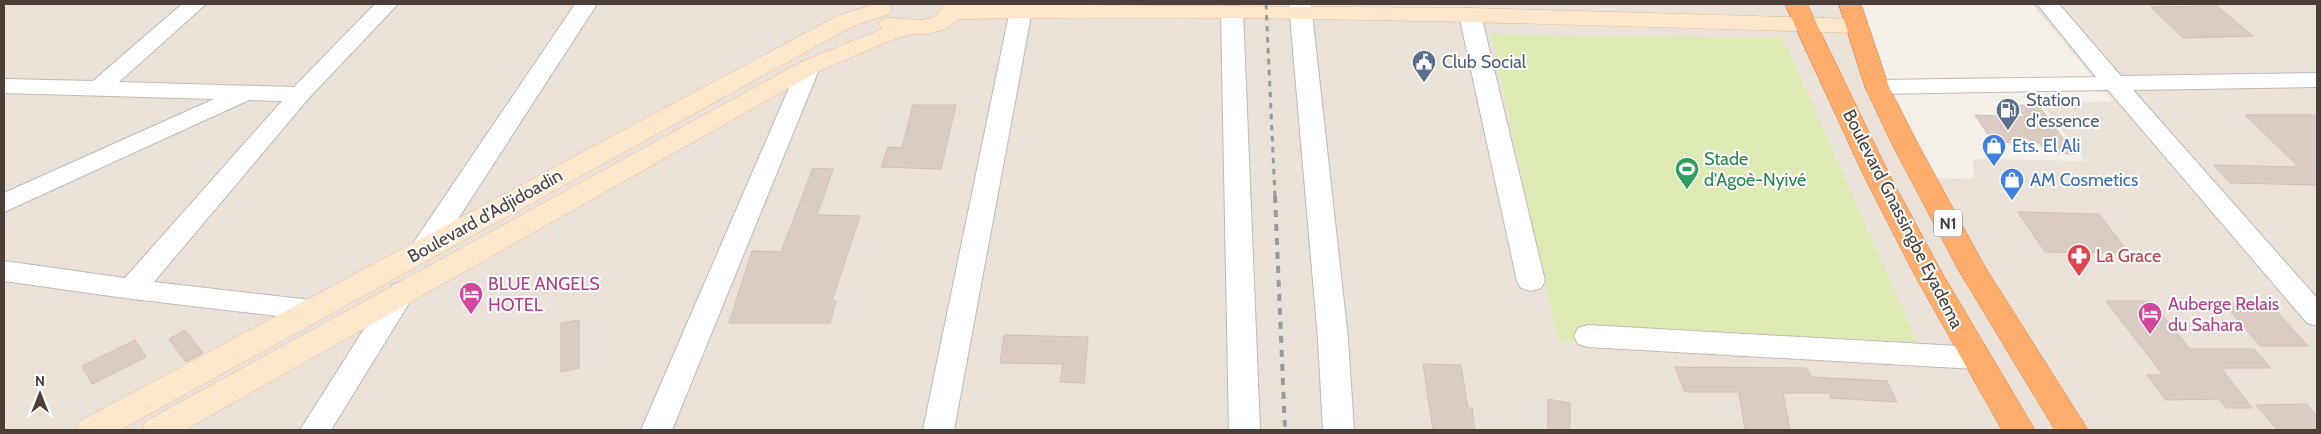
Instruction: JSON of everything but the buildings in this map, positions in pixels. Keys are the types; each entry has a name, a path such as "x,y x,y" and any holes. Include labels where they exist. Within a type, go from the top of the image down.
{"highway":[{"name":"Boulevard Gnassingbe Eyadema","path":"1800,14 1876,174 1928,274 2019,430"},
{"name":"Boulevard Gnassingbe Eyadema","path":"1854,15 1877,86 1906,146 1973,270 2072,430"}],"main road":[{"path":"1382,4 1468,8"},
{"name":"Boulevard d'Adjidoadin","path":"92,430 845,21 882,6"},
{"path":"882,6 881,15 890,24 907,28"},
{"name":"Boulevard d'Adjidoadin","path":"158,430 402,292 809,67 876,38 907,28 926,27 943,21 954,8"},
{"path":"954,8 1232,12 1301,8 1468,8 1854,15"}],"street":[{"path":"99,88 195,4"},
{"path":"132,289 300,94 387,4"},
{"path":"424,249 586,4"},
{"path":"2048,4 2114,83 2317,316"},
{"path":"1301,8 1334,339 1339,430"},
{"path":"1468,8 1531,281"},
{"path":"938,430 1020,10"},
{"path":"1232,12 1241,249 1245,430"},
{"path":"656,430 809,67"},
{"path":"1877,86 2315,82"},
{"path":"4,86 300,94"},
{"path":"4,202 245,94"},
{"path":"4,271 132,289 311,310"},
{"path":"316,430 402,292"},
{"path":"1588,336 1976,358"}],"shaded area":[{"path":"4,4 1848,4 1917,179 1974,178 1973,159 2085,161 2042,104 2113,101 2032,4 2317,4 2317,430 4,430"}],"green space":[{"name":"Stade d'Agoè-Nyivé","path":"1491,34 1783,38 1923,355 1558,341"}],"railway":[{"path":"1266,4 1275,197"},
{"path":"1275,196 1285,430"}],"place":[{"name":"Club Social","path":"1424,83"},
{"name":"Station d'essence","path":"2008,131"},
{"name":"Ets. El Ali","path":"1994,167"},
{"name":"Stade d'Agoè-Nyivé","path":"1687,190"},
{"name":"AM Cosmetics","path":"2012,201"},
{"name":"La Grace","path":"2079,277"},
{"name":"BLUE ANGELS HOTEL","path":"471,315"},
{"name":"Auberge Relais du Sahara","path":"2150,335"}]}
